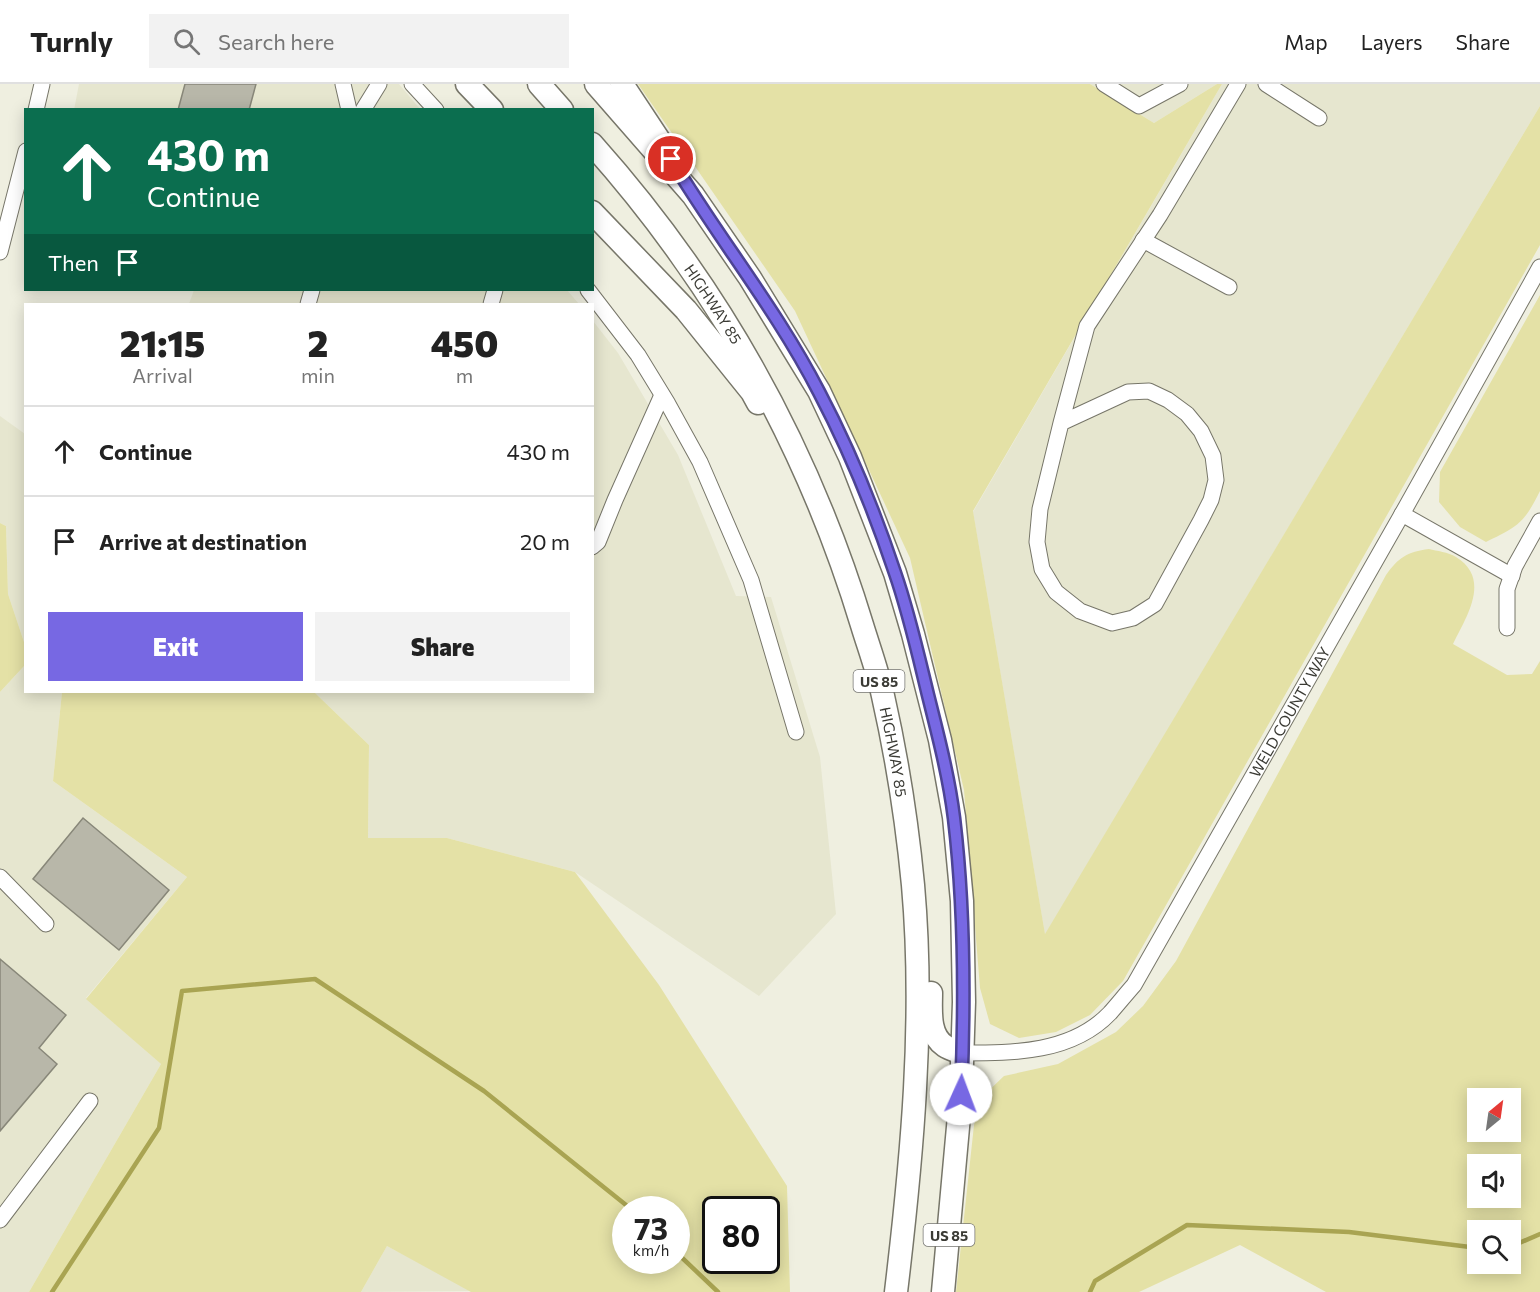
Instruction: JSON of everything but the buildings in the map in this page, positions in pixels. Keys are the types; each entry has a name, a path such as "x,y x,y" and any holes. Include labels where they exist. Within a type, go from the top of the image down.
{"highway":[{"path":"467,84 490,108"},
{"path":"539,84 560,108"},
{"name":"US 85","path":"596,84 693,195 750,278 819,391 850,457 895,573 937,730 954,817 962,901 963,1053 943,1292"},
{"path":"622,84 649,122 693,195"},
{"name":"HIGHWAY 85","path":"594,146 630,186 692,268 737,338 771,402 815,491 852,591 883,694 898,775 913,887 916,967 917,1056 906,1210 896,1292"},
{"path":"594,214 686,310 752,392 787,457 815,491"},
{"path":"898,775 917,813 926,876 933,1030 945,1047 963,1053"}],"street":[{"path":"36,108 42,84"},
{"path":"342,84 348,108"},
{"path":"364,108 379,84"},
{"path":"412,84 434,108"},
{"path":"1104,84 1138,106 1180,84"},
{"path":"1061,423 1128,392 1149,391 1168,400 1187,414 1201,431 1213,456 1216,480 1211,500 1155,604 1133,618 1112,623 1080,611 1056,592 1042,569 1038,542 1040,509 1061,423 1087,326 1143,240 1238,84"},
{"path":"1266,84 1319,117"},
{"path":"0,252 24,158"},
{"path":"1143,240 1229,288"},
{"name":"WELD COUNTY WAY","path":"963,1053 1017,1052 1068,1041 1090,1029 1109,1014 1134,985 1540,267"},
{"path":"589,291 638,355 700,462 751,580 796,732"},
{"path":"594,545 598,542 662,395"},
{"path":"1402,514 1512,576"},
{"path":"1507,628 1508,589 1515,566 1540,521"},
{"path":"0,877 46,924"},
{"path":"0,1220 90,1101"}],"shaded area":[{"path":"79,84 399,84 419,108 74,108"},
{"path":"638,84 1090,84 1154,123 1217,84 1222,84 973,511 1045,934 1540,106 1540,245 1123,981 1090,1015 1056,1032 1019,1038 990,1024 980,988 964,790 910,558 795,311"},
{"path":"1090,84 1217,84 1154,123"},
{"path":"1222,84 1540,84 1540,106 1045,935 973,512"},
{"path":"194,291 568,291 578,303 189,303"},
{"path":"1540,295 1540,491 1519,523 1486,542 1460,527 1439,502 1440,472"},
{"path":"594,322 618,353 678,455 736,596 771,597 820,757 836,914 759,996 575,872 447,838 368,838 369,745 315,693 594,693"},
{"path":"0,416 24,433 24,642 8,594 6,526 0,523"},
{"path":"0,523 6,526 8,594 24,642 24,666 0,692"},
{"path":"1429,549 1453,555 1467,566 1473,576 1473,599 1453,644 1507,675 1532,674 1540,661 1540,1292 1326,1292 1240,1245 1139,1292 956,1292 974,1125 982,1097 1004,1076 1058,1064 1116,1032 1143,1006 1176,961 1386,575 1395,564 1409,554"},
{"path":"24,666 24,693 62,693 53,781 187,877 86,998 161,1064 29,1292 0,1292 0,692"},
{"path":"62,693 315,693 369,745 368,838 447,838 575,872 659,985 787,1186 790,1292 471,1292 387,1246 361,1292 29,1292 161,1064 86,999 187,877 53,781"},
{"path":"387,1246 472,1291 361,1292"}],"waterway":[{"path":"52,1292 159,1128 182,991 315,979 484,1091 615,1196"},
{"path":"1090,1292 1095,1281 1187,1225 1349,1232 1467,1247"},
{"path":"1521,1242 1540,1234"},
{"path":"690,1265 718,1292"}],"route":[{"path":"671,159 750,278 819,391 850,457 895,573 913,634 939,740 954,817 962,901 964,1002 961,1094"}]}
